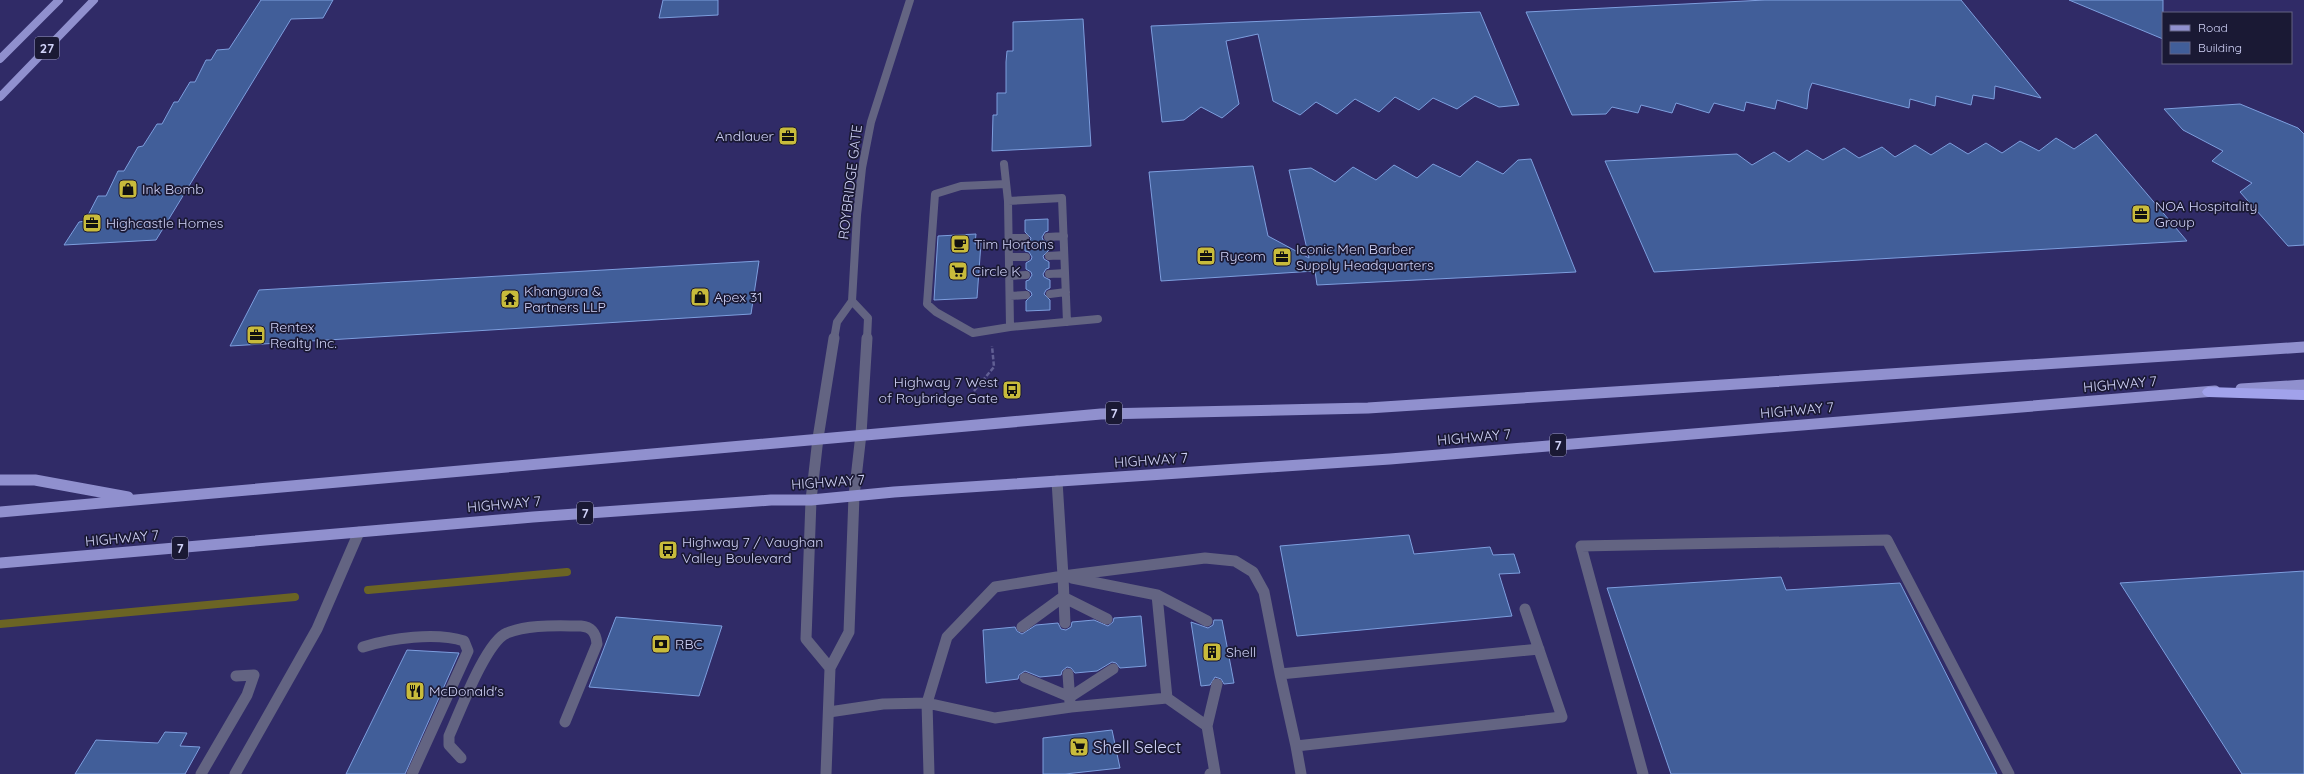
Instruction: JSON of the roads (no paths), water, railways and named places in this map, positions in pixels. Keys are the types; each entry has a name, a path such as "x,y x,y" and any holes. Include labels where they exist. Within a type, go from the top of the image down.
{"highway":[{"path":"2208,392 2304,395"}],"main road":[{"name":"27","path":"0,59 59,0"},
{"name":"27","path":"0,96 94,0"},
{"name":"HIGHWAY 7","path":"0,512 861,434 1101,414 1368,408 2304,347"},
{"name":"HIGHWAY 7","path":"0,563 533,516 771,500 811,500 1057,481 1390,459 2304,385"},
{"path":"0,480 35,480 141,499"}],"street":[{"name":"ROYBRIDGE GATE","path":"852,301 857,215 870,130 910,0"},
{"path":"1004,164 1008,201 1010,327"},
{"path":"1006,184 944,188 935,194 933,204 927,304 936,312 973,333 1010,327 1098,319"},
{"path":"1008,201 1062,198 1067,322"},
{"path":"1048,237 1064,236"},
{"path":"1009,238 1025,238"},
{"path":"1049,256 1064,255"},
{"path":"1009,257 1026,257"},
{"path":"1049,274 1065,273"},
{"path":"1009,276 1026,275"},
{"path":"1050,294 1066,292"},
{"path":"1010,296 1026,295"},
{"path":"826,774 830,668 849,632 854,496 861,434 868,318 852,301 838,322 818,438 811,500 806,639 830,668"},
{"path":"1057,481 1063,576 1064,623"},
{"path":"235,774 317,629 359,532"},
{"path":"1643,774 1581,546 1887,540 2009,774"},
{"path":"929,774 926,703 947,637 995,587 1063,576 1221,557 1236,561 1250,568 1260,579 1265,592 1301,774"},
{"path":"1063,576 1157,595 1207,621"},
{"path":"1157,595 1167,698"},
{"path":"1063,597 1107,619"},
{"path":"1022,627 1063,597"},
{"path":"1296,746 1562,717 1525,609"},
{"path":"461,758 449,745 449,736 493,644 506,633 581,626 594,630 597,634 597,644 565,722"},
{"path":"363,647 381,641 448,636 464,641 468,651 412,774"},
{"path":"1280,674 1539,649"},
{"path":"1070,702 1113,669"},
{"path":"1068,674 1070,702"},
{"path":"201,774 247,696 254,675 236,676"},
{"path":"1025,678 1070,702"},
{"path":"1210,774 1214,773 1207,726 1217,684"},
{"path":"829,712 883,704 926,703 995,718 1070,702 1167,698 1207,726"}],"waterway":[{"path":"368,590 567,572"},
{"path":"0,624 295,597"}],"place":[{"name":"Andlauer","path":"788,136"},
{"name":"Ink Bomb","path":"128,189"},
{"name":"NOA Hospitality Group","path":"2141,214"},
{"name":"Highcastle Homes","path":"92,223"},
{"name":"Tim Hortons","path":"960,244"},
{"name":"Rycom","path":"1206,256"},
{"name":"Iconic Men Barber Supply Headquarters","path":"1282,257"},
{"name":"Circle K","path":"958,271"},
{"name":"Apex 31","path":"700,297"},
{"name":"Khangura & Partners LLP","path":"510,299"},
{"name":"Rentex Realty Inc.","path":"256,335"},
{"name":"Highway 7 West of Roybridge Gate","path":"1012,390"},
{"name":"Highway 7 / Vaughan Valley Boulevard","path":"668,550"},
{"name":"RBC","path":"661,644"},
{"name":"Shell","path":"1212,652"},
{"name":"McDonald's","path":"415,691"},
{"name":"Shell Select","path":"1079,747"}]}
